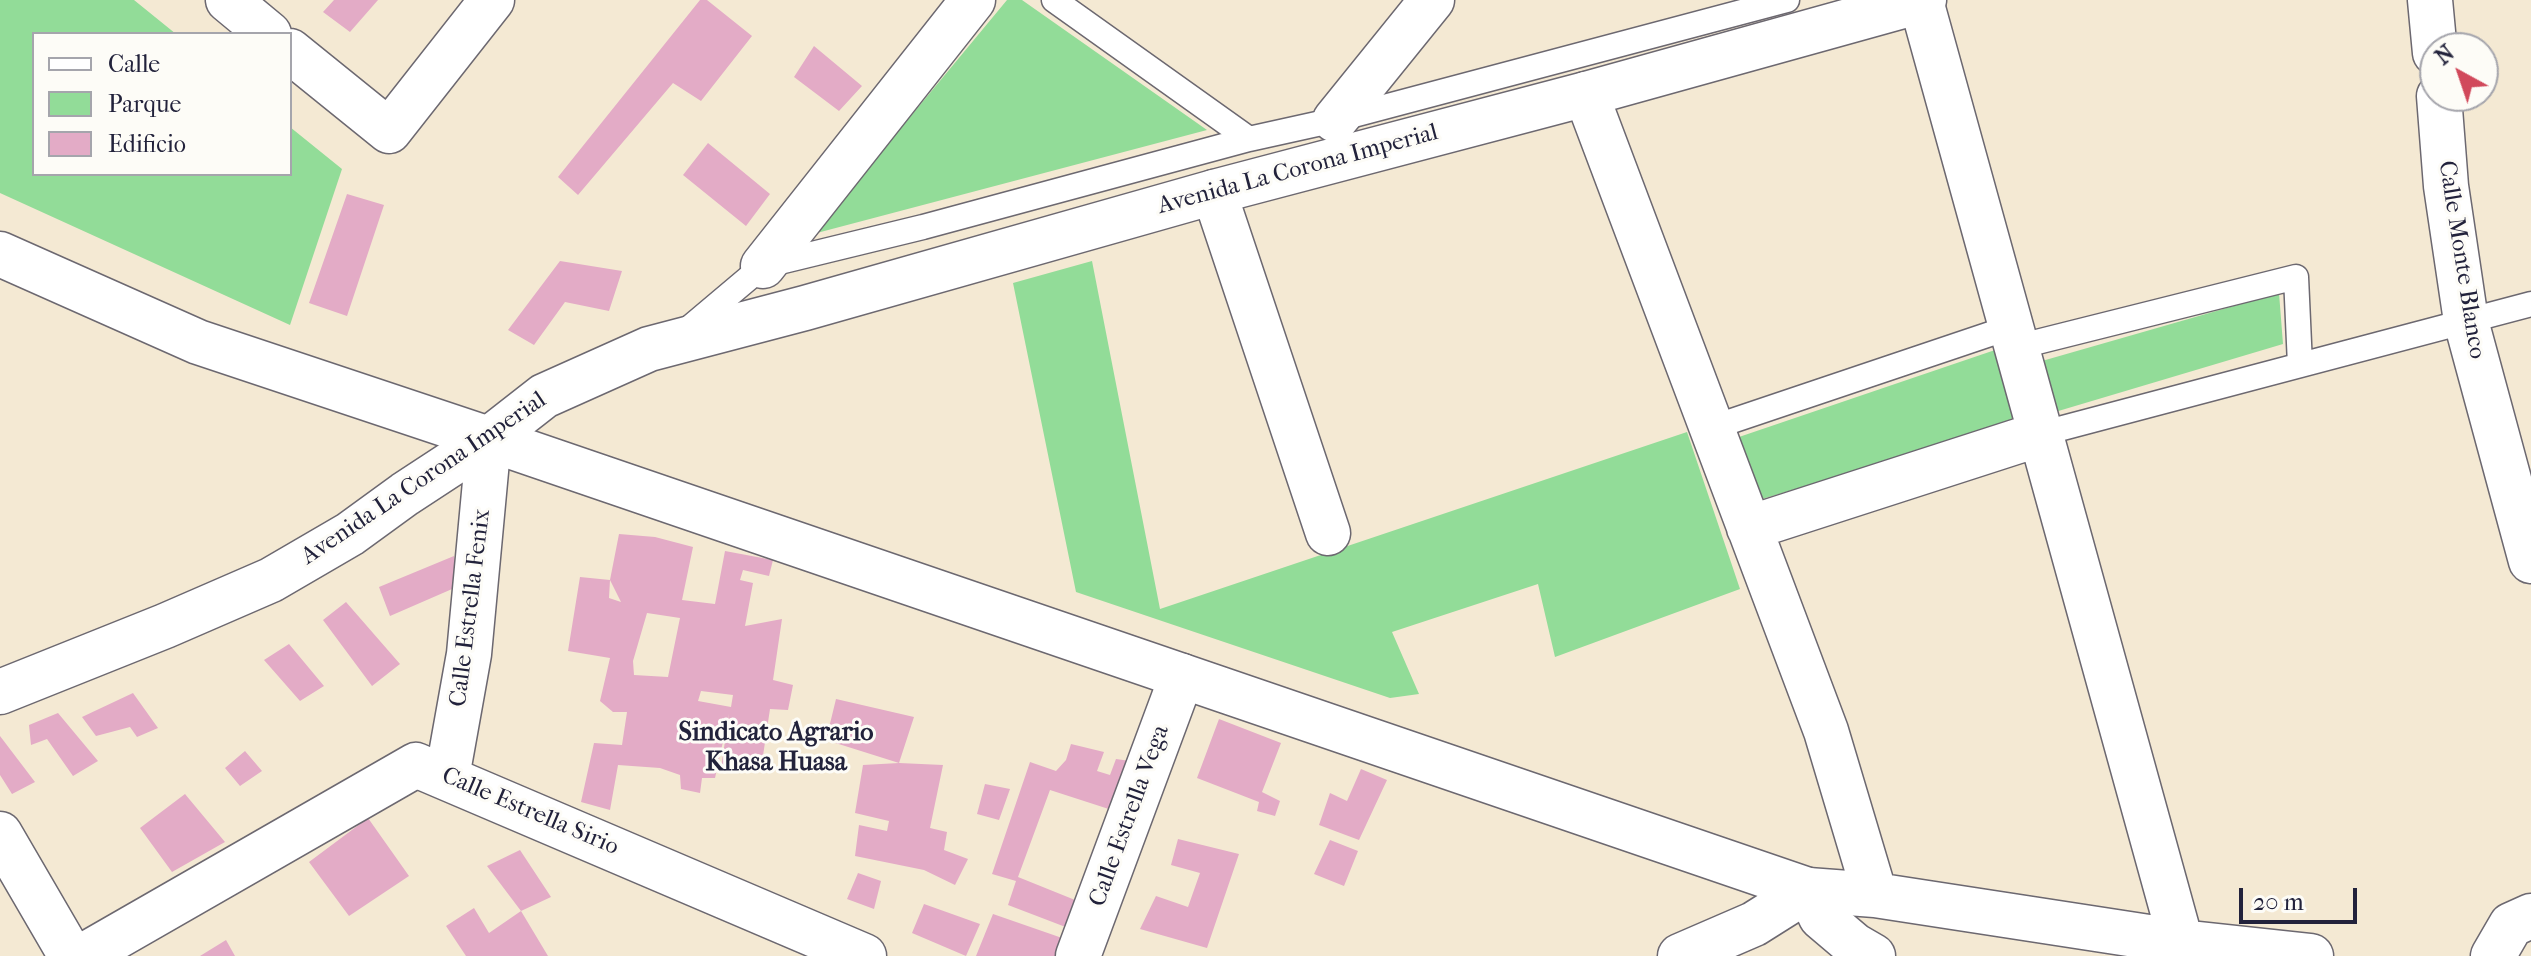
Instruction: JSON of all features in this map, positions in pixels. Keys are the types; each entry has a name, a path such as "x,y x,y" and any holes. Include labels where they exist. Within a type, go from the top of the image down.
{"street":[{"path":"228,0 267,32"},
{"path":"292,53 389,131 492,0"},
{"path":"763,266 973,0"},
{"path":"1335,120 1432,0"},
{"path":"1923,0 2181,942"},
{"name":"Avenida La Corona Imperial","path":"0,692 271,580 350,534 489,439 544,396 649,349 1923,0"},
{"path":"2430,0 2433,32"},
{"path":"1586,94 1826,731 1875,895"},
{"name":"Calle Monte Blanco","path":"2440,112 2446,186 2466,321 2531,561"},
{"path":"1214,192 1328,533"},
{"path":"0,254 198,342 1808,890 1875,895 2181,942 2311,956"},
{"path":"1749,528 2040,434"},
{"name":"Calle Estrella Fenix","path":"447,777 469,654 489,439"},
{"name":"Calle Estrella Vega","path":"1078,956 1182,676"},
{"name":"Calle Estrella Sirio","path":"83,956 416,765 864,956"},
{"path":"0,834 71,956"},
{"path":"1680,956 1754,924 1808,890"},
{"path":"1808,890 1821,917 1854,945 1873,956"},
{"path":"2493,956 2511,925 2531,916"}],"lane":[{"path":"1054,0 1249,139"},
{"name":"Avenida La Corona Imperial","path":"672,344 763,266 923,227 1249,139 1335,120 1787,0"},
{"path":"1711,428 2014,337 2296,277 2300,365"},
{"path":"2040,434 2531,304"}],"green space":[{"path":"0,0 134,0 174,32 32,32 32,176 292,176 292,129 342,169 290,325 0,193"},
{"path":"1007,0 1022,0 1207,130 813,234"},
{"path":"1092,261 1160,609 1687,432 1740,589 1555,657 1538,584 1392,632 1419,694 1390,698 1076,592 1013,283"},
{"path":"2279,293 2283,344 2055,412 2042,361"},
{"path":"1998,349 2021,422 1762,499 1739,437"}],"building":[{"path":"334,0 378,0 350,32 323,12"},
{"path":"700,0 707,0 752,36 701,101 673,83 578,195 558,177"},
{"path":"814,46 862,86 839,111 794,77"},
{"path":"708,143 770,194 746,226 683,175"},
{"path":"347,194 384,205 347,316 309,303"},
{"path":"560,261 622,271 609,311 565,302 534,345 508,330"},
{"path":"619,534 655,537 693,547 682,600 715,604 725,551 773,560 769,576 743,570 740,580 753,583 745,626 782,619 773,680 793,685 788,710 770,709 761,769 721,768 729,714 715,778 702,778 700,793 681,789 680,775 660,768 618,765 610,810 581,802 594,743 622,745 627,712 613,712 600,701 610,658 568,651 580,577 610,580","holes":["610,580 621,602 609,598","647,613 680,618 668,677 634,675 633,661","701,691 733,695 731,707 698,701"]},
{"path":"454,556 459,586 390,616 379,587"},
{"path":"346,602 400,664 372,686 323,620"},
{"path":"289,644 324,686 300,701 264,660"},
{"path":"133,693 158,728 137,737 130,727 96,736 82,717"},
{"path":"836,699 914,717 899,763 826,740"},
{"path":"58,713 98,761 73,776 47,739 31,745 29,725"},
{"path":"1219,719 1281,743 1262,792 1280,801 1275,816 1257,811 1259,802 1197,778"},
{"path":"0,736 35,782 12,794 0,775"},
{"path":"1071,744 1104,752 1097,771 1110,775 1116,759 1137,762 1118,812 1050,790 1018,877 1085,904 1076,931 1008,905 1016,881 992,874 1030,762 1056,771 1066,760"},
{"path":"245,751 262,771 240,786 225,768"},
{"path":"863,765 943,765 930,828 947,832 944,850 968,859 955,885 924,870 855,856 859,825 887,831 889,821 855,813"},
{"path":"1361,769 1387,780 1359,840 1319,825 1330,793 1347,801"},
{"path":"985,784 1010,789 999,820 977,814"},
{"path":"185,794 225,842 172,872 140,828"},
{"path":"368,818 409,876 349,916 309,862"},
{"path":"1178,839 1239,854 1207,948 1140,929 1156,896 1188,907 1200,873 1171,865"},
{"path":"1330,840 1358,851 1344,886 1314,874"},
{"path":"520,850 551,897 521,911 487,866"},
{"path":"858,873 881,881 874,909 847,899"},
{"path":"924,904 980,924 966,956 912,933"},
{"path":"474,908 489,933 521,911 548,956 466,956 446,926"},
{"path":"993,914 1065,939 1058,956 976,956"},
{"path":"226,940 235,956 200,956"}],"district":[{"name":"Sindicato Agrario Khasa Huasa","path":"776,749"}]}
